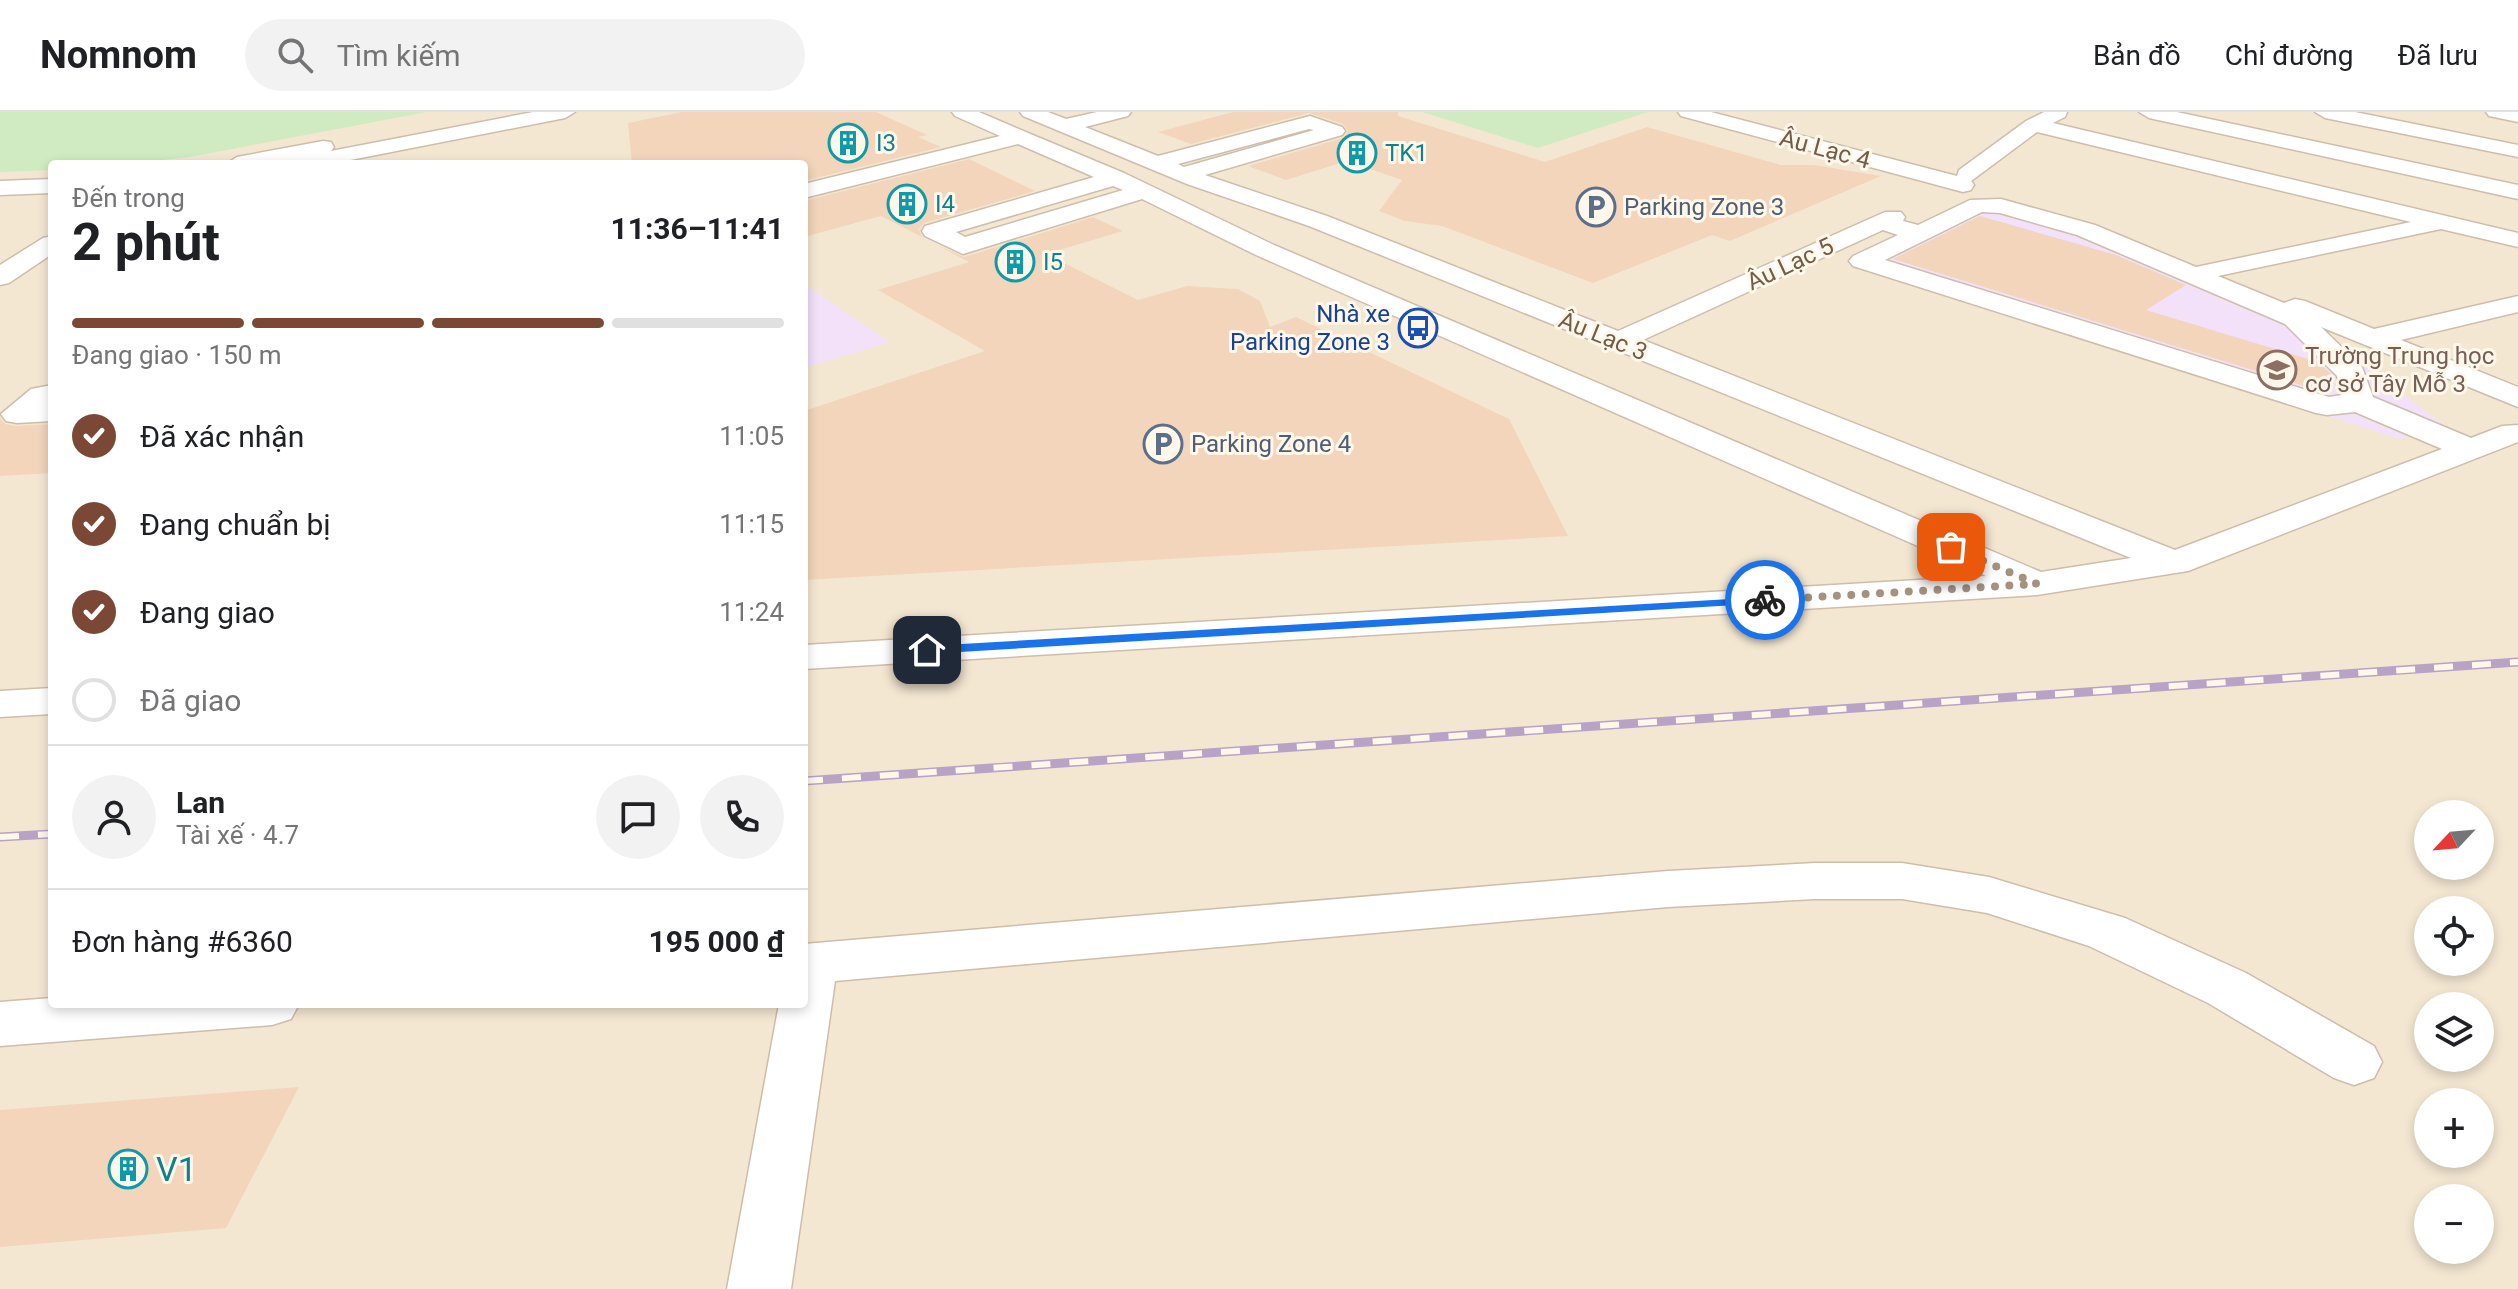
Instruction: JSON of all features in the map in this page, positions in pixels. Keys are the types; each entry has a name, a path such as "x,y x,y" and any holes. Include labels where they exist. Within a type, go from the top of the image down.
{"street":[{"path":"257,160 501,112"},
{"path":"317,160 565,112"},
{"name":"Âu Lạc 3","path":"962,112 1116,178 1256,246 2037,584"},
{"name":"Âu Lạc 3","path":"1030,112 1183,174 1318,221 2175,563"},
{"path":"1065,126 1121,112"},
{"name":"Âu Lạc 4","path":"1688,112 1963,185"},
{"path":"2060,112 2033,125 1967,175 2518,398"},
{"path":"2149,112 2518,192"},
{"path":"2325,112 2518,151"},
{"path":"2496,112 2518,116"},
{"path":"1157,163 1310,122 1335,131 1183,174"},
{"path":"2033,125 2518,240"},
{"path":"808,190 1021,137"},
{"path":"407,160 414,141"},
{"path":"808,176 861,165 905,166"},
{"path":"1116,178 934,231 963,246 1144,191"},
{"name":"Âu Lạc 5","path":"1616,342 1963,185"},
{"path":"0,188 48,186"},
{"path":"0,202 48,200"},
{"path":"2359,402 2351,373 2295,318 2086,230 2001,206 1978,205 1862,261 2327,406 2359,402 2465,457"},
{"path":"1882,222 1920,234"},
{"path":"2206,271 2446,222"},
{"path":"0,277 48,246"},
{"path":"2373,338 2518,304"},
{"path":"48,394 42,395 17,414 48,412"},
{"path":"808,657 2037,584 2175,563 2465,457 2513,433"},
{"path":"0,704 48,701"},
{"path":"808,964 1668,889 1815,881 1902,881 1989,895 2107,932 2227,988 2354,1062"},
{"path":"0,1024 218,1008"},
{"path":"759,1289 801,1008"}],"shaded area":[{"path":"0,112 2518,112 2518,1289 0,1289"},
{"name":"Trường Trung học cơ sở Tây Mỗ 3","path":"1981,196 2033,210 2299,316 2443,424 2400,439 1845,262"},
{"path":"808,287 890,342 808,367"}],"green space":[{"path":"0,112 427,112 190,157 162,160 48,160 48,170 0,172"},
{"path":"1422,112 1648,112 1538,148"}],"building":[{"path":"682,112 876,112 927,135 918,137 941,147 808,180 808,160 632,160 628,123"},
{"name":"Parking Zone 3","path":"1233,112 1398,112 1398,116 1545,162 1647,127 1781,165 1814,165 1881,176 1730,241 1712,235 1593,283 1442,226 1405,221 1379,211 1402,180 1347,161 1286,180 1248,166 1343,138 1348,131 1343,124 1309,113 1191,144 1158,132"},
{"name":"I4","path":"969,159 1035,191 924,223 919,229 922,237 881,216 808,236 808,200"},
{"path":"1980,216 2116,255 2186,285 2146,310 2318,362 2333,376 2317,390 1893,259"},
{"name":"Parking Zone 4","path":"1093,217 1123,231 1046,254 1138,300 1187,286 1238,289 1260,301 1270,327 1296,317 1509,419 1568,536 808,580 808,410 985,351 878,290 969,262 935,244 964,257"},
{"path":"0,418 5,424 16,426 48,424 48,473 0,476"},
{"name":"V1","path":"299,1087 226,1228 0,1247 0,1110"}],"railway":[{"path":"808,781 2518,662"},
{"path":"0,837 48,834"}],"way so far":[{"path":"1765,600 2037,584 1951,547"}],"place":[{"name":"I3","path":"848,143"},
{"name":"TK1","path":"1357,153"},
{"name":"I4","path":"907,204"},
{"name":"Parking Zone 3","path":"1596,207"},
{"name":"I5","path":"1015,262"},
{"name":"Nhà xe Parking Zone 3","path":"1418,328"},
{"name":"Trường Trung học cơ sở Tây Mỗ 3","path":"2277,370"},
{"name":"Parking Zone 4","path":"1163,444"},
{"name":"V1","path":"128,1169"}],"route":[{"path":"927,650 1765,600"}]}
